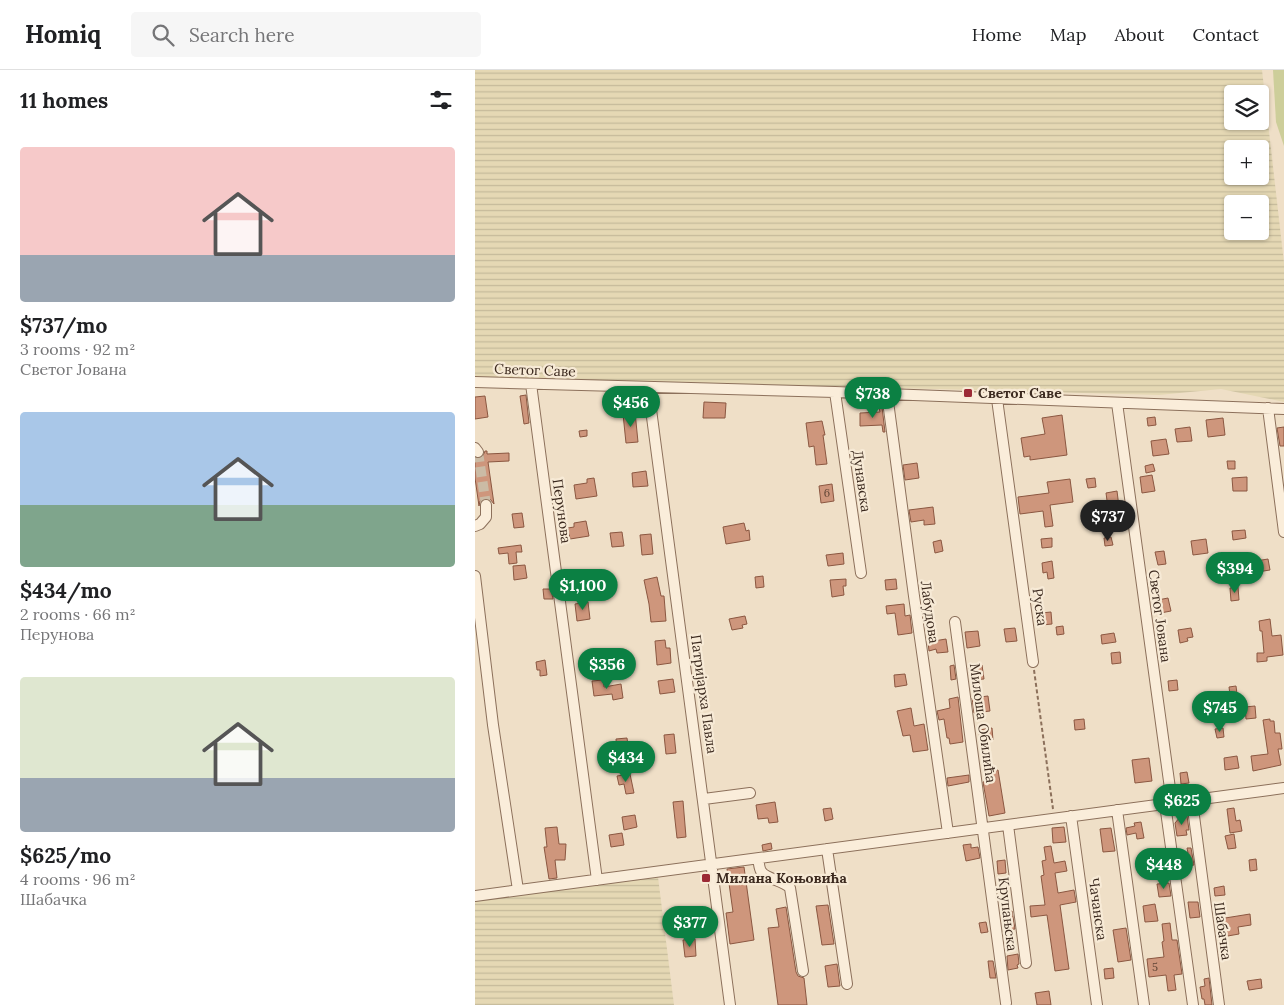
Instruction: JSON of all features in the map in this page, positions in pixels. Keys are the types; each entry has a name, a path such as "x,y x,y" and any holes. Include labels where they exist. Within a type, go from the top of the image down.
{"street":[{"name":"Светог Саве","path":"475,382 835,392 1284,409"},
{"name":"Перунова","path":"531,384 597,880"},
{"name":"Патријарха Павла","path":"648,387 730,1005"},
{"name":"Дунавска","path":"835,392 861,573"},
{"name":"Лабудова","path":"887,394 948,833"},
{"name":"Руска","path":"997,398 1033,662"},
{"name":"Светог Јована","path":"1117,402 1193,1005"},
{"path":"1268,408 1284,532"},
{"path":"475,526 481,524 486,517 486,505"},
{"path":"475,576 493,725 518,890"},
{"name":"Милоша Обилића","path":"955,622 983,828"},
{"path":"475,896 1284,788"},
{"path":"703,800 751,793"},
{"name":"Шабачка","path":"1191,801 1219,1005"},
{"path":"1117,810 1144,1005"},
{"name":"Чачанска","path":"1071,816 1097,1005"},
{"path":"1008,825 1027,963"},
{"name":"Крупањска","path":"983,828 1006,1003"},
{"path":"827,850 847,984"},
{"path":"758,859 763,874 784,883 790,888 803,971"}],"path":[{"path":"1033,662 1055,819"}],"shaded area":[{"path":"475,70 1262,70 1264,85 1224,85 1224,130 1269,130 1284,263 1284,402 1221,389 1159,395 475,377"},
{"path":"658,877 674,1005 475,1005 475,901"}],"green space":[{"path":"1273,70 1284,70 1284,146 1276,122"}],"building":[{"path":"526,395 529,423 524,424 520,396"},
{"path":"485,396 488,417 475,419 475,397"},
{"path":"704,402 726,403 725,418 703,418"},
{"path":"882,407 885,432 883,432 882,425 860,426 860,413 880,412 879,408"},
{"path":"635,412 638,442 626,443 623,414"},
{"path":"1062,415 1067,455 1030,460 1030,456 1024,457 1021,438 1045,434 1042,418"},
{"path":"1155,417 1156,425 1148,426 1147,418"},
{"path":"1223,418 1225,435 1208,437 1206,420"},
{"path":"822,421 827,464 816,465 814,446 809,447 806,423"},
{"path":"1190,427 1192,441 1177,442 1175,429"},
{"path":"1284,427 1284,446 1280,446 1277,428"},
{"path":"587,430 587,436 580,437 579,431"},
{"path":"1166,439 1169,454 1153,456 1151,441"},
{"path":"485,451 487,451 487,454 509,453 509,461 488,462 494,504 490,499 486,498 480,501 479,506 475,478 475,458 482,458"},
{"path":"1227,461 1235,461 1235,469 1228,469"},
{"path":"917,463 919,478 905,480 903,465"},
{"path":"1153,464 1155,471 1146,473 1145,466"},
{"path":"646,471 648,486 633,487 632,473"},
{"path":"1152,475 1155,491 1142,493 1140,477"},
{"path":"1247,477 1247,491 1233,491 1232,478"},
{"path":"594,478 597,496 576,499 574,485 587,483 587,479"},
{"path":"1095,478 1096,487 1088,488 1086,479"},
{"path":"1070,479 1073,502 1050,505 1053,526 1045,527 1043,511 1020,514 1018,497 1049,493 1047,482"},
{"path":"832,484 834,501 821,503 819,486"},
{"path":"1117,491 1119,507 1108,508 1106,493"},
{"path":"933,507 935,524 924,525 924,520 911,522 909,510"},
{"path":"522,513 524,527 514,528 512,514"},
{"path":"586,521 589,536 570,539 568,528 574,527 574,523"},
{"path":"744,523 746,531 749,530 750,540 726,544 723,527"},
{"path":"1245,530 1246,538 1233,540 1232,531"},
{"path":"622,532 624,546 612,547 610,533"},
{"path":"651,534 653,554 642,555 640,535"},
{"path":"1111,537 1113,545 1105,546 1104,538"},
{"path":"1052,538 1052,547 1042,548 1041,539"},
{"path":"1206,539 1208,553 1193,555 1191,541"},
{"path":"941,540 943,551 935,553 933,542"},
{"path":"521,545 522,552 516,552 517,563 509,564 508,553 499,554 498,548"},
{"path":"1164,551 1166,564 1158,565 1155,552"},
{"path":"843,553 844,564 828,566 826,555"},
{"path":"1268,559 1270,570 1257,572 1256,561"},
{"path":"1052,561 1054,578 1048,579 1047,572 1043,573 1042,563"},
{"path":"525,565 527,578 514,580 513,566"},
{"path":"763,576 764,587 756,588 755,577"},
{"path":"657,577 661,596 664,596 666,621 651,622 644,580"},
{"path":"846,579 846,586 843,586 844,595 832,597 830,580"},
{"path":"896,579 897,589 886,590 885,580"},
{"path":"1238,587 1239,600 1231,601 1230,588"},
{"path":"543,589 551,589 553,599 544,599"},
{"path":"1168,598 1171,611 1155,614 1153,601"},
{"path":"588,602 590,619 577,621 575,604"},
{"path":"904,604 905,616 910,615 912,633 898,635 895,613 887,614 886,606"},
{"path":"1051,612 1052,624 1042,625 1041,613"},
{"path":"745,616 747,624 742,625 743,628 732,630 729,619"},
{"path":"1270,619 1272,636 1281,635 1283,655 1267,657 1267,661 1257,662 1257,653 1264,653 1259,621"},
{"path":"1063,626 1064,634 1057,635 1056,627"},
{"path":"1015,628 1017,641 1006,642 1004,629"},
{"path":"1191,628 1193,637 1187,638 1188,641 1180,643 1178,630"},
{"path":"978,631 980,646 967,648 965,632"},
{"path":"1114,633 1116,642 1102,644 1101,635"},
{"path":"946,639 948,652 937,653 936,649 929,651 928,642"},
{"path":"665,640 666,648 670,648 671,663 657,665 655,641"},
{"path":"1120,652 1121,663 1112,664 1111,653"},
{"path":"629,653 630,665 620,665 619,654"},
{"path":"596,659 597,667 585,669 584,661"},
{"path":"545,660 547,675 540,676 540,670 537,670 536,662"},
{"path":"954,665 956,679 951,680 950,666"},
{"path":"982,665 984,679 971,680 969,667"},
{"path":"905,674 907,685 895,687 894,675"},
{"path":"673,679 675,692 660,694 658,681"},
{"path":"603,680 604,687 621,684 623,698 613,700 612,694 594,696 592,681"},
{"path":"1177,680 1178,690 1169,691 1168,681"},
{"path":"1236,686 1237,694 1230,695 1229,687"},
{"path":"988,696 990,711 974,713 972,698"},
{"path":"958,697 963,742 950,744 949,738 947,738 944,719 939,720 937,711 950,708 949,699"},
{"path":"1255,706 1256,718 1246,719 1245,707"},
{"path":"911,708 914,726 924,724 928,750 913,752 910,735 903,736 897,711"},
{"path":"1084,719 1085,729 1075,730 1074,720"},
{"path":"1270,719 1270,721 1274,721 1275,733 1280,733 1282,749 1278,749 1281,765 1253,771 1251,756 1268,754 1263,720"},
{"path":"992,728 993,740 980,742 979,730"},
{"path":"1223,728 1224,737 1217,738 1215,729"},
{"path":"674,734 676,753 666,754 664,735"},
{"path":"627,738 629,753 617,754 616,739"},
{"path":"1237,756 1239,768 1225,770 1224,758"},
{"path":"1149,758 1152,781 1135,783 1132,760"},
{"path":"998,770 1005,813 989,816 983,782 989,781 987,772"},
{"path":"1187,772 1189,783 1181,784 1180,773"},
{"path":"630,774 634,793 626,794 624,784 619,785 617,776"},
{"path":"969,775 969,782 948,786 947,778"},
{"path":"683,801 686,837 677,838 673,802"},
{"path":"775,802 778,822 769,823 768,818 758,819 756,805"},
{"path":"831,808 833,819 825,821 823,809"},
{"path":"1234,808 1236,821 1240,820 1242,831 1230,833 1227,809"},
{"path":"635,815 637,827 624,830 622,817"},
{"path":"1187,816 1189,830 1186,830 1187,835 1177,836 1175,823 1180,817"},
{"path":"1141,822 1144,838 1137,839 1136,833 1127,835 1126,828 1135,826 1134,823"},
{"path":"557,827 559,844 566,844 565,860 555,860 557,878 549,879 544,847 547,847 545,828"},
{"path":"1064,827 1066,842 1053,843 1052,828"},
{"path":"1111,828 1115,851 1103,852 1100,829"},
{"path":"622,833 624,845 611,847 609,835"},
{"path":"1234,834 1236,848 1228,849 1225,836"},
{"path":"771,843 772,849 763,851 762,845"},
{"path":"971,844 971,848 978,847 980,858 966,861 963,845"},
{"path":"1051,846 1054,863 1065,861 1067,871 1055,873 1058,893 1074,890 1076,902 1060,905 1069,969 1055,971 1047,915 1031,917 1030,906 1045,905 1041,876 1044,875 1042,861 1046,860 1044,847"},
{"path":"1187,848 1191,848 1194,865 1188,866"},
{"path":"1165,851 1167,866 1151,868 1149,853"},
{"path":"1256,859 1257,870 1250,871 1249,860"},
{"path":"1005,860 1006,873 998,874 997,861"},
{"path":"744,867 754,940 730,944 726,913 733,912 727,869"},
{"path":"1169,883 1171,896 1159,897 1157,884"},
{"path":"1224,886 1225,895 1215,896 1214,888"},
{"path":"1188,902 1198,902 1200,917 1190,918"},
{"path":"1155,904 1158,921 1145,922 1143,906"},
{"path":"828,905 834,944 822,945 816,906"},
{"path":"786,907 796,972 798,976 804,978 807,1005 778,1005 768,928 779,927 776,909"},
{"path":"1012,911 1015,929 1009,930 1009,926 1005,927 1003,912"},
{"path":"1250,914 1251,925 1238,927 1239,934 1222,937 1219,919"},
{"path":"986,922 988,932 981,933 979,923"},
{"path":"1170,923 1172,940 1177,940 1182,974 1174,975 1176,990 1168,991 1166,975 1149,977 1147,959 1164,957 1162,924"},
{"path":"1126,928 1131,960 1118,962 1113,930"},
{"path":"695,939 696,956 685,957 683,940"},
{"path":"1018,954 1018,968 1008,970 1007,956"},
{"path":"988,961 993,961 996,978 990,978"},
{"path":"837,964 840,986 828,987 825,966"},
{"path":"1113,968 1114,978 1105,979 1104,969"},
{"path":"1209,978 1212,1005 1205,1005 1200,987 1205,986 1204,979"},
{"path":"1261,979 1262,988 1249,990 1247,981"},
{"path":"1049,991 1051,1005 1037,1005 1035,993"}],"tunnel":[{"path":"478,452 486,505"}],"place":[{"name":"Светог Саве","path":"968,393"},
{"name":"Милана Коњовића","path":"706,878"}]}
